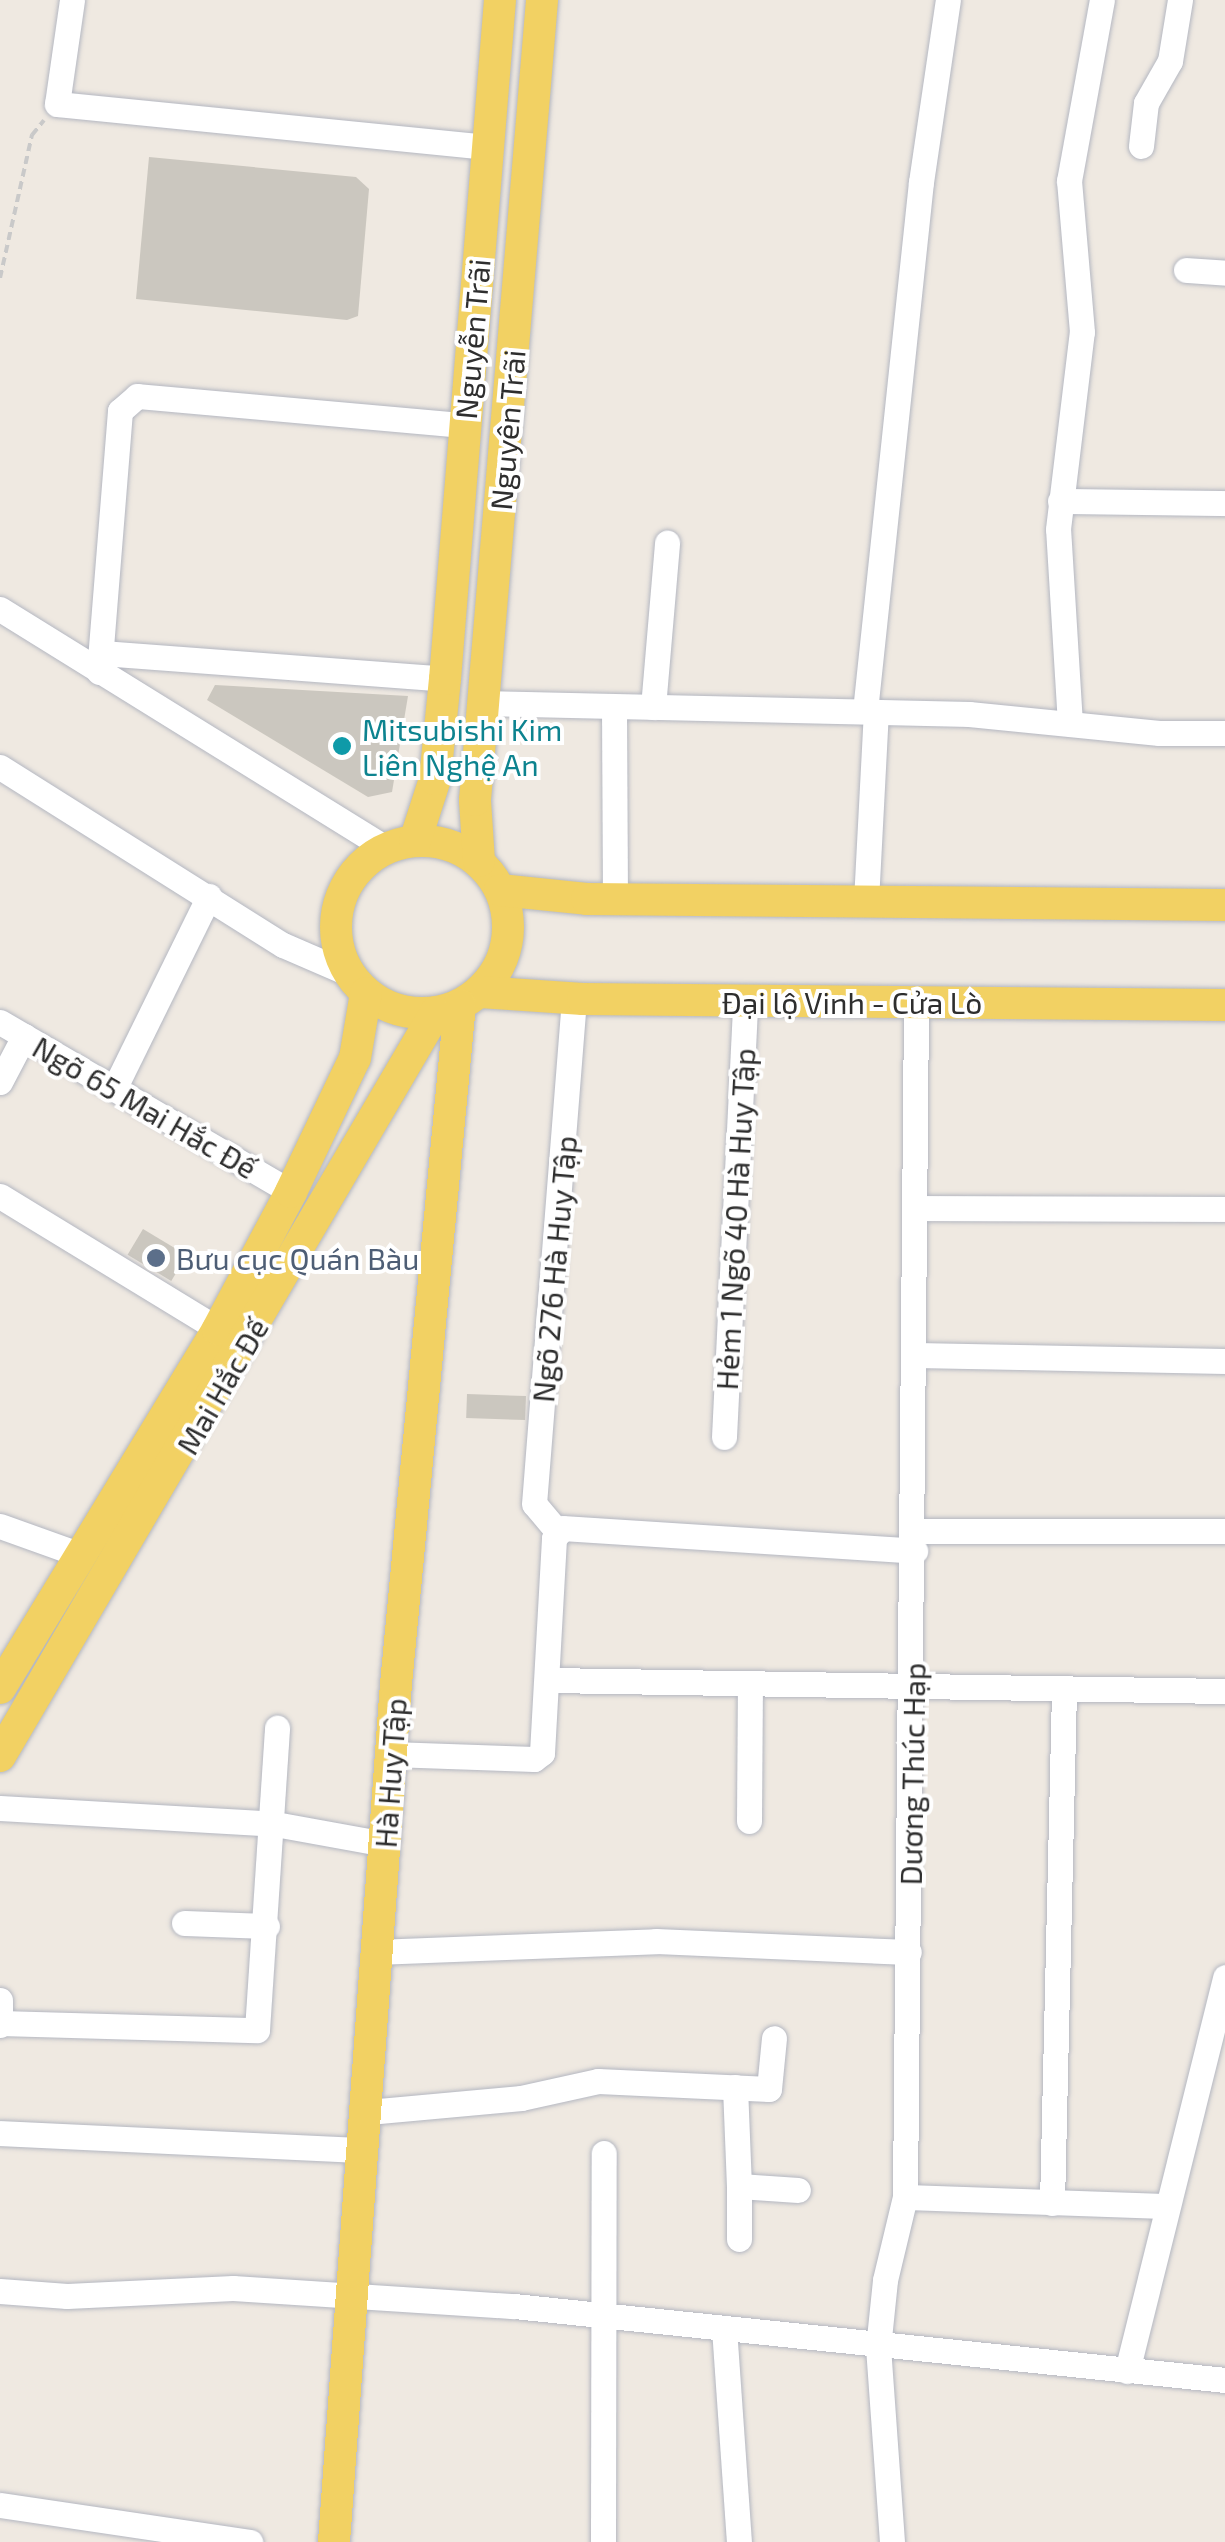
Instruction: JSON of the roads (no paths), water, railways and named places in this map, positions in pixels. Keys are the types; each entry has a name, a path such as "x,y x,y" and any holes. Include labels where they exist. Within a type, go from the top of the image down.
{"main road":[{"name":"Nguyễn Trãi","path":"445,679 500,0"},
{"name":"Nguyên Trãi","path":"478,861 475,800 482,703 542,0"},
{"path":"490,147 531,150"},
{"path":"400,844 434,778 445,679"},
{"path":"400,844 458,848 478,861 500,890 509,926 506,951 458,1003 411,1013 358,983 339,952 338,903 364,862 400,844"},
{"path":"500,890 615,899 1225,904"},
{"name":"Mai Hắc Đế","path":"0,1688 218,1330 291,1192 355,1058 358,983"},
{"name":"Đại lộ Vinh - Cửa Lò","path":"458,1003 574,999 1225,1005"},
{"name":"Mai Hắc Đế","path":"0,1756 458,1003"},
{"name":"Hà Huy Tập","path":"334,2542 391,1754 458,1003"}],"street":[{"path":"72,0 57,104 490,147"},
{"path":"866,902 870,711 920,182 948,0"},
{"path":"1070,724 1060,501 1082,332 1069,181 1102,0"},
{"path":"1141,146 1146,103 1170,60 1180,0"},
{"path":"1186,270 1225,273"},
{"path":"100,662 120,411 137,396 465,425"},
{"path":"1060,501 1225,503"},
{"path":"654,707 667,543"},
{"path":"0,609 100,662 400,844"},
{"path":"100,662 445,679"},
{"path":"482,703 870,711 1225,732"},
{"path":"614,707 615,899"},
{"path":"0,767 283,945 358,983"},
{"path":"115,1087 209,896"},
{"name":"Ngõ 276 Hà Huy Tập","path":"557,1532 534,1504 574,999"},
{"name":"Hẻm 1 Ngõ 40 Hà Huy Tập","path":"724,1436 745,1001"},
{"name":"Dương Thúc Hạp","path":"892,2542 878,2348 884,2280 905,2197 915,1541 916,1002"},
{"name":"Ngõ 65 Mai Hắc Đế","path":"0,1022 291,1192"},
{"path":"0,1082 24,1036"},
{"path":"0,1196 218,1330"},
{"path":"916,1208 1225,1209"},
{"path":"916,1356 1225,1360"},
{"path":"0,1526 81,1555"},
{"path":"391,1754 534,1759 546,1746 557,1532 915,1541 1225,1531"},
{"path":"548,1680 913,1690 1225,1691"},
{"path":"750,1687 750,1820"},
{"path":"1052,2203 1064,1690"},
{"path":"0,2000 0,2024 145,2023 252,2032 258,2028 275,1824 277,1728"},
{"path":"0,1808 275,1824 385,1844"},
{"path":"184,1922 267,1926"},
{"path":"376,1952 656,1941 909,1952"},
{"path":"1127,2372 1225,1977"},
{"path":"368,2112 521,2098 598,2081 769,2089 774,2038"},
{"path":"736,2086 739,2238"},
{"path":"0,2133 363,2150"},
{"path":"603,2542 604,2153"},
{"path":"739,2186 798,2190"},
{"path":"905,2197 1166,2206"},
{"path":"0,2291 67,2296 233,2288 605,2313 878,2348 1225,2380"},
{"path":"724,2328 739,2542"},
{"path":"0,2505 250,2542"}],"place":[{"name":"Mitsubishi Kim Liên Nghệ An","path":"342,746"},
{"name":"Bưu cục Quán Bàu","path":"156,1258"}]}
